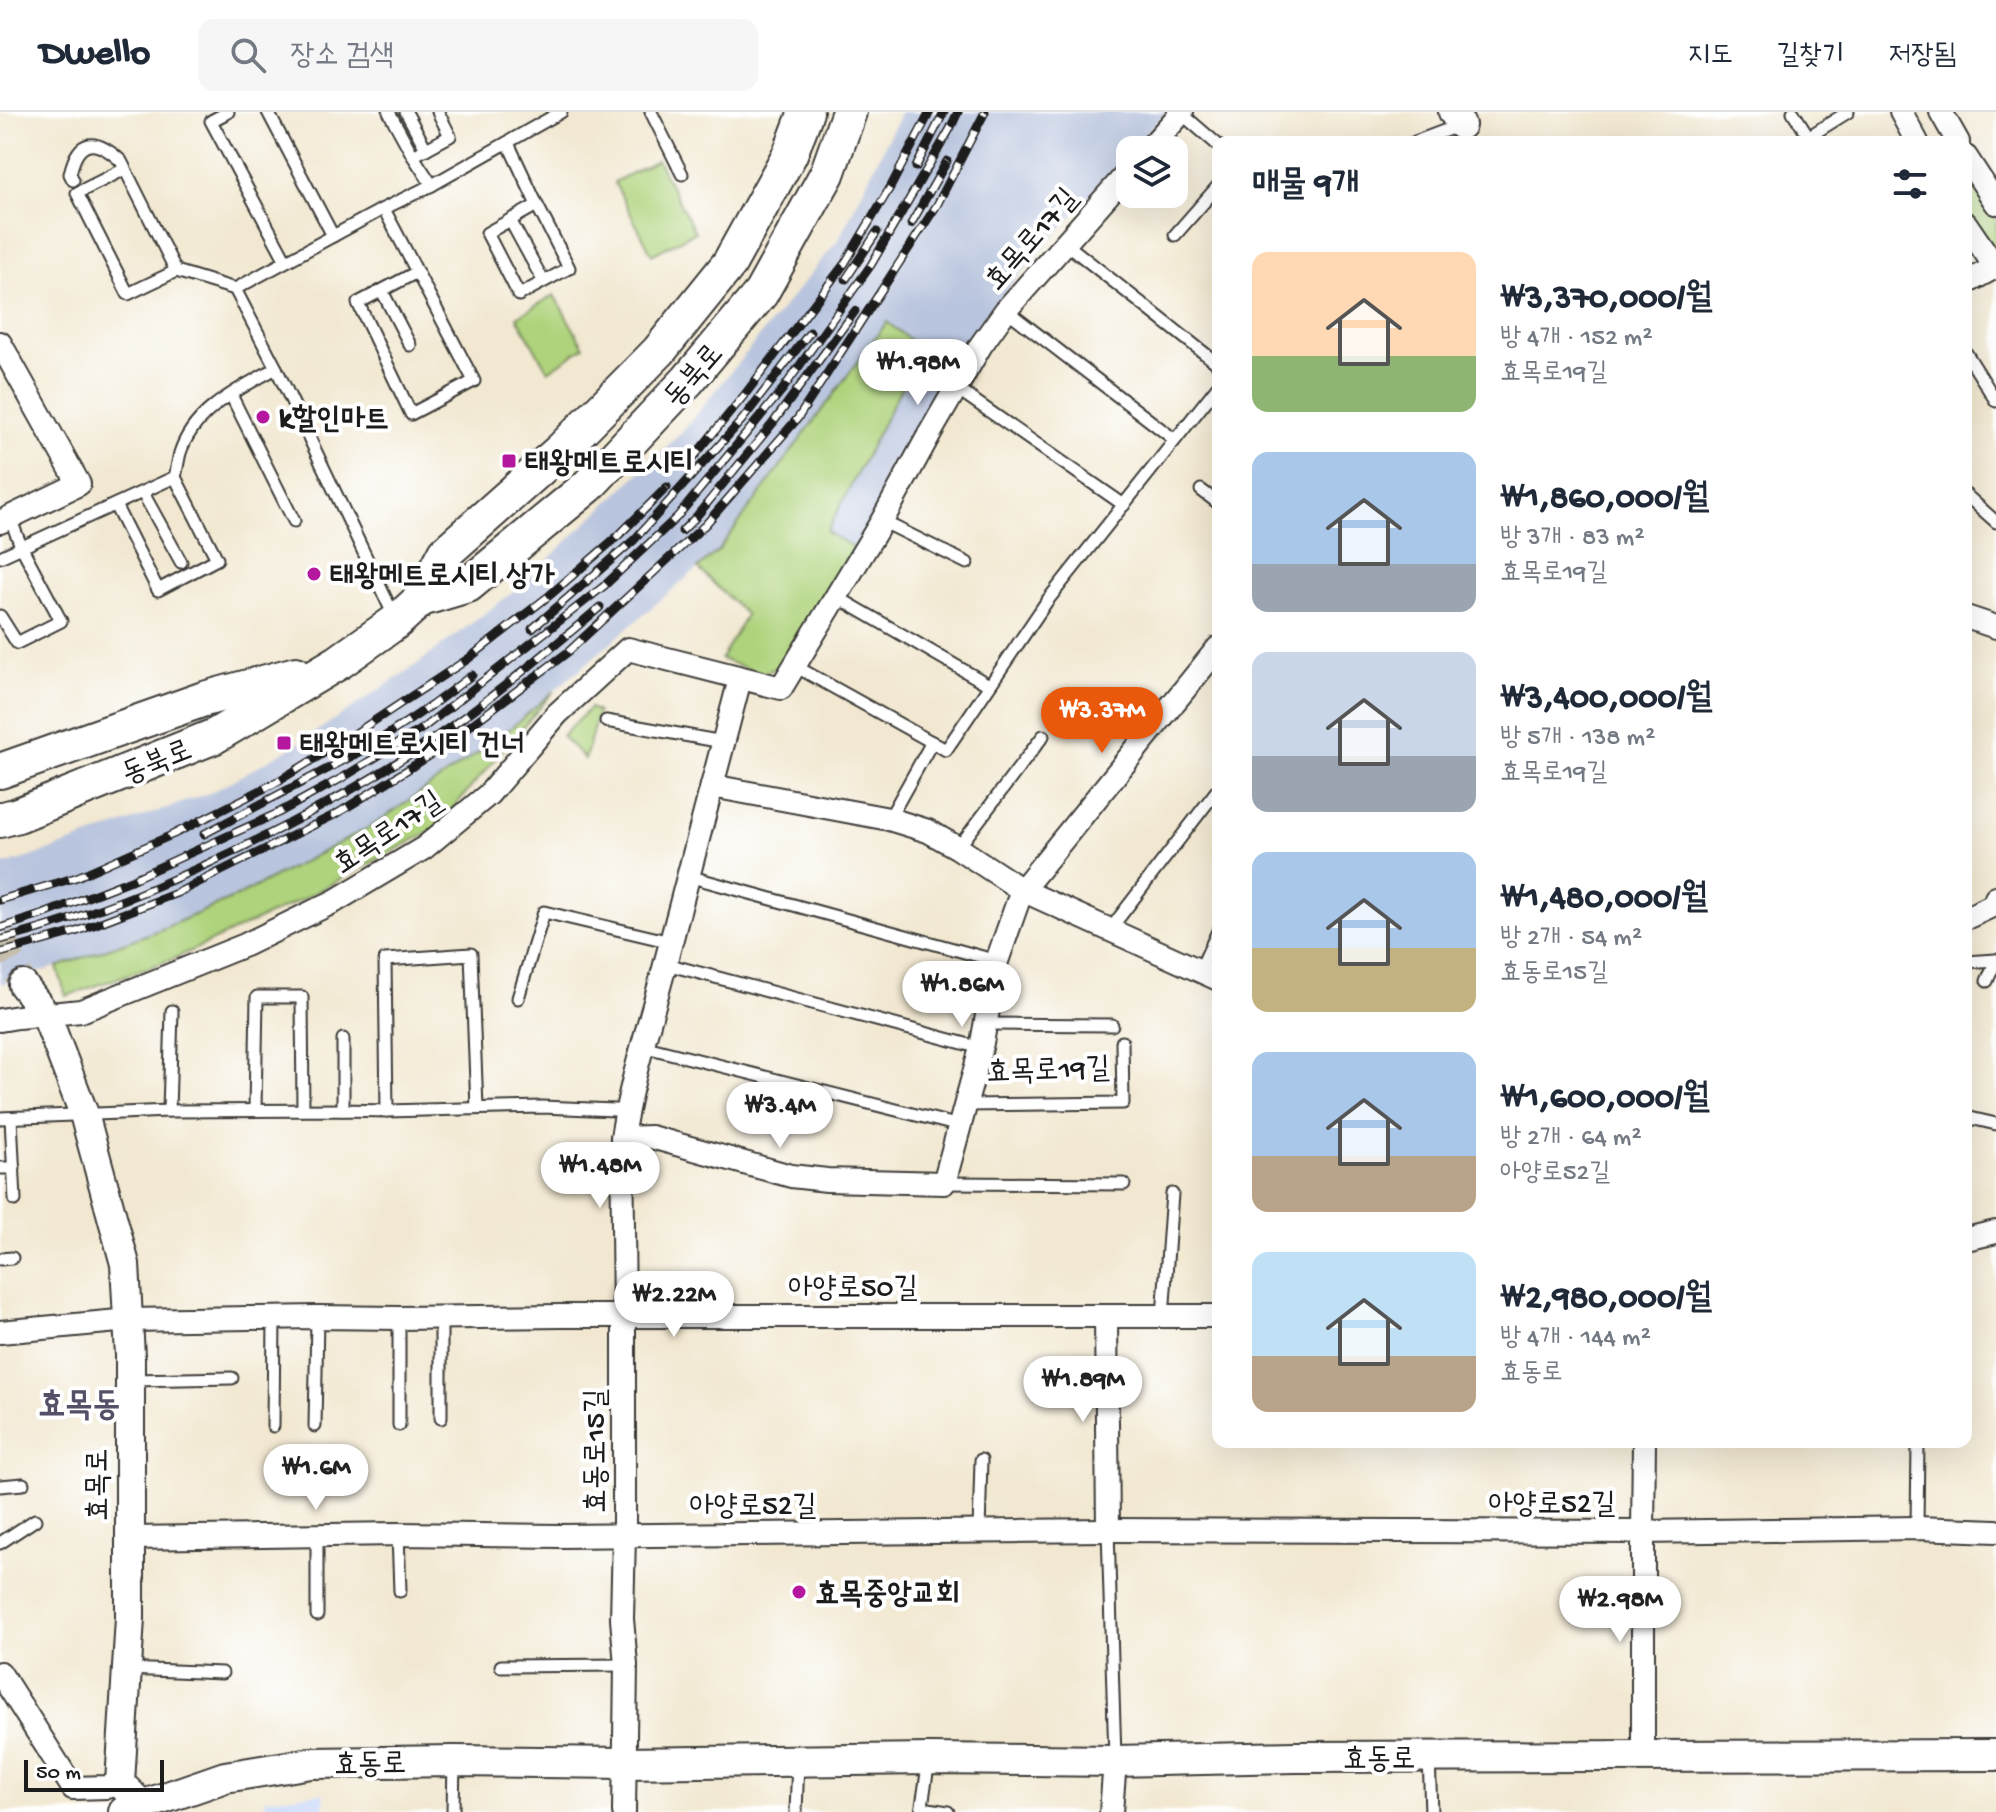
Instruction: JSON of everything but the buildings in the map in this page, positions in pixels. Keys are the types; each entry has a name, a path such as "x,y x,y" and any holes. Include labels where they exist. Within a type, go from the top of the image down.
{"main road":[{"name":"동북로","path":"409,610 446,552 561,450 659,351 729,264 790,154 806,112"},
{"name":"동북로","path":"0,820 215,736 339,662 409,610 468,585 588,486 688,380 761,293 827,174 849,112"},
{"path":"0,771 204,699 339,662"},
{"name":"효동로","path":"129,1800 225,1777 311,1763 1996,1755"}],"street":[{"path":"1901,112 1914,136"},
{"path":"1941,112 1955,136"},
{"path":"1161,136 1182,113"},
{"path":"1972,166 1996,203"},
{"name":"효목로17길","path":"46,1015 81,1011 245,945 335,901 424,848 489,794 557,714 628,649 781,688 882,521 981,345 1006,310 1116,186"},
{"path":"1972,233 1996,268 1972,280"},
{"path":"0,343 79,484 5,520"},
{"path":"1972,619 1996,627"},
{"name":"효목로19길","path":"944,1183 981,1048 997,961 1022,890 1212,655"},
{"name":"효동로15길","path":"624,1763 622,1138 625,1112 642,1045 740,679"},
{"path":"712,786 889,819 928,831 1022,890 1209,975"},
{"path":"1972,915 1995,905"},
{"name":"효목로","path":"23,985 46,1015 84,1114 125,1264 130,1380 129,1800"},
{"path":"0,1020 46,1015"},
{"path":"622,1138 651,1137 791,1176 944,1183"},
{"path":"1972,1238 1996,1232"},
{"path":"1106,1316 1108,1530"},
{"name":"아양로50길","path":"0,1332 129,1320 274,1317 1212,1316"},
{"path":"1643,1756 1644,1448"},
{"name":"아양로52길","path":"130,1538 1108,1530 1643,1532 1917,1528 1996,1531"},
{"name":"효동로","path":"0,1673 73,1788 107,1787 129,1800"},
{"path":"1110,1812 1115,1761"},
{"path":"624,1763 624,1812"}],"lane":[{"path":"228,112 211,121 286,261"},
{"path":"268,112 333,236"},
{"path":"389,112 432,185"},
{"path":"406,112 426,149"},
{"path":"413,156 450,136 438,112"},
{"path":"235,289 508,143 547,115 561,112"},
{"path":"651,112 682,174"},
{"path":"1793,112 1808,136"},
{"path":"1815,136 1848,112"},
{"path":"1182,113 1212,140"},
{"path":"1432,136 1460,126"},
{"path":"508,143 569,268 519,295 487,233 537,205"},
{"path":"73,180 70,174 73,161 86,145 97,145 108,150 121,161 176,271"},
{"path":"125,169 77,193 128,294 176,271 235,289 409,610"},
{"path":"1175,235 1212,193"},
{"path":"384,209 417,272 474,381 411,414 358,303 417,272"},
{"path":"510,220 540,275"},
{"path":"1065,243 1212,359"},
{"path":"382,291 410,345"},
{"path":"1006,310 1175,440"},
{"path":"1972,363 1996,401"},
{"path":"115,505 158,590 217,559 175,477 181,450 211,407 276,368"},
{"path":"956,388 1124,505"},
{"path":"795,666 946,750 1047,601 1212,394"},
{"path":"231,395 294,521"},
{"path":"0,557 175,477"},
{"path":"1201,490 1212,498"},
{"path":"143,493 181,562"},
{"path":"1972,500 1996,522"},
{"path":"0,616 17,643 61,621 5,520"},
{"path":"882,521 967,563"},
{"path":"837,597 989,685"},
{"path":"606,721 723,742"},
{"path":"958,848 1043,736"},
{"path":"889,819 932,742"},
{"path":"1112,929 1212,797"},
{"path":"688,876 997,961"},
{"path":"518,998 544,912 981,1048"},
{"path":"387,1111 385,960 471,954 477,1108"},
{"path":"1972,962 1996,960 1987,981"},
{"path":"255,1110 257,997 302,997 303,1110"},
{"path":"169,1111 172,1011"},
{"name":"효목로19길","path":"986,1024 1112,1025"},
{"path":"343,1039 343,1110"},
{"name":"효목로19길","path":"963,1115 1123,1103 1122,1042"},
{"path":"642,1045 963,1115"},
{"path":"15,1200 14,1168 5,1118 169,1111 542,1107 625,1112"},
{"path":"1972,1118 1996,1124"},
{"path":"0,1168 14,1168"},
{"path":"944,1183 1124,1184"},
{"path":"1163,1316 1172,1194"},
{"path":"273,1426 274,1317"},
{"path":"315,1426 317,1317"},
{"path":"399,1318 399,1425"},
{"path":"441,1318 441,1418"},
{"path":"130,1380 232,1378"},
{"path":"1917,1528 1918,1448"},
{"path":"979,1532 981,1460"},
{"path":"0,1486 23,1484"},
{"path":"0,1543 35,1520"},
{"path":"1108,1530 1115,1761"},
{"path":"398,1534 400,1591"},
{"path":"317,1535 317,1615"},
{"path":"501,1666 626,1665"},
{"path":"127,1669 222,1673"},
{"path":"1429,1757 1431,1812"},
{"path":"929,1759 921,1810 948,1812"},
{"path":"796,1812 798,1760"},
{"path":"453,1812 454,1761"}],"shaded area":[{"path":"901,112 1166,112 1144,136 1116,136 1116,168 1012,283 971,344 855,548 827,532 921,349 887,322 718,551 498,739 372,826 240,895 82,959 0,984 0,866 212,792 296,745 416,665 517,589 681,433 839,239"},
{"path":"323,1793 324,1812 266,1812 265,1799"}],"green space":[{"path":"657,160 695,232 652,255 614,182"},
{"path":"1972,175 1996,212 1996,258 1972,223"},
{"path":"554,295 584,347 548,371 517,317"},
{"path":"887,322 921,349 827,532 855,548 777,668 761,674 721,659 746,615 698,568 718,551"},
{"path":"554,691 435,829 301,900 173,959 66,996 57,967 162,929 240,895 372,826 498,739"},
{"path":"590,708 598,712 585,759 562,736"}],"tunnel":[{"path":"0,936 23,985"}],"railway":[{"path":"688,464 845,263 930,112"},
{"path":"916,167 944,112"},
{"path":"0,928 131,880 278,813 342,778 423,728 604,586 677,517 783,389 871,265 958,112"},
{"path":"0,953 75,932 177,893 338,813 434,753 568,652 706,524 798,418 937,205 985,112"},
{"path":"911,224 947,161"},
{"path":"846,279 877,232"},
{"path":"682,531 773,423 855,311"},
{"path":"532,629 634,540 742,420 810,332"},
{"path":"0,900 77,877 174,834 275,783 342,742 468,659 550,595 619,535 667,487"},
{"path":"0,940 144,892 247,845 325,804 390,767 453,725 528,668 600,607"},
{"path":"204,834 369,747 472,675"}],"place":[{"name":"k할인마트","path":"263,417"},
{"name":"태왕메트로시티","path":"509,461"},
{"name":"태왕메트로시티 상가","path":"314,574"},
{"name":"태왕메트로시티 건너","path":"284,743"},
{"name":"효목중앙교회","path":"799,1592"}],"district":[{"name":"효목동","path":"79,1402"}]}
